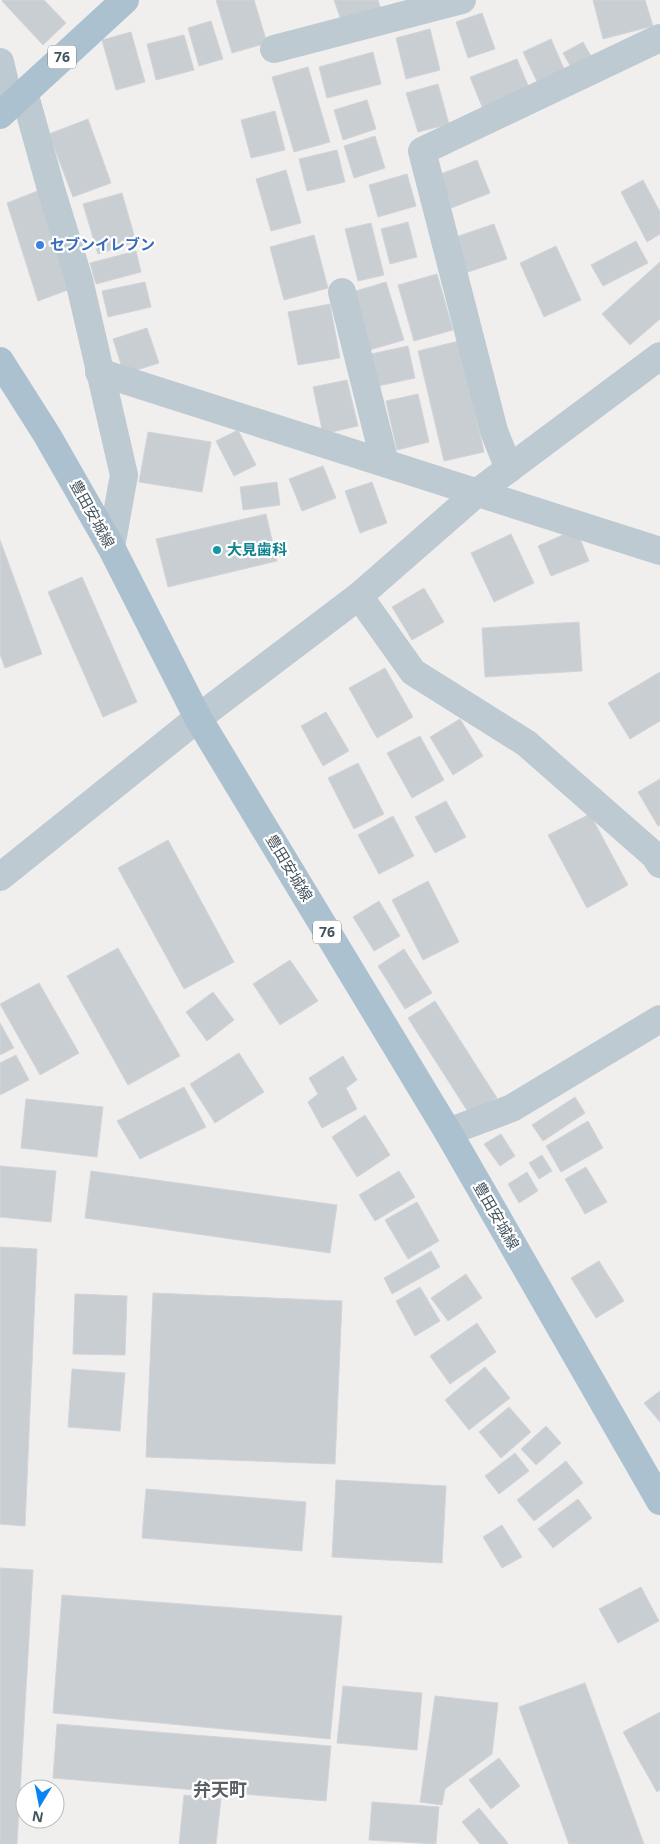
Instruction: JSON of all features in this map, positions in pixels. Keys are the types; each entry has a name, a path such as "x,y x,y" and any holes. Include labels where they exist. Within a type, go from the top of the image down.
{"main road":[{"name":"76","path":"11,104 125,0"},
{"name":"豊田安城線","path":"0,361 47,435 110,547 198,718 448,1132 660,1501"}],"street":[{"path":"274,49 462,0"},
{"path":"509,469 494,431 422,152 660,38"},
{"path":"0,62 11,104 51,189 79,280 124,475 110,547"},
{"path":"342,292 385,463"},
{"path":"0,877 198,718 359,596 478,492 660,356"},
{"path":"99,372 660,551"},
{"path":"359,596 413,672 526,744 655,856 660,864"},
{"path":"448,1132 512,1108 660,1020"}],"building":[{"path":"3,0 44,0 66,23 43,45"},
{"path":"216,0 254,0 267,43 232,53"},
{"path":"334,0 378,0 381,10 342,23"},
{"path":"593,0 645,0 653,26 603,39"},
{"path":"482,13 495,49 468,58 456,22"},
{"path":"211,21 223,59 199,66 188,28"},
{"path":"430,29 440,70 406,79 396,38"},
{"path":"131,32 145,82 116,90 102,40"},
{"path":"184,35 194,70 156,80 147,44"},
{"path":"551,39 568,78 541,90 523,52"},
{"path":"583,42 596,65 576,76 563,53"},
{"path":"373,52 381,84 327,98 319,67"},
{"path":"517,59 530,90 483,109 470,77"},
{"path":"308,67 330,142 294,152 272,77"},
{"path":"438,84 449,124 418,132 406,93"},
{"path":"367,100 376,129 343,140 334,110"},
{"path":"275,111 285,150 251,158 241,120"},
{"path":"88,119 111,183 73,197 49,134"},
{"path":"375,136 385,168 354,178 344,146"},
{"path":"337,150 345,182 307,191 299,159"},
{"path":"477,160 490,193 446,210 433,177"},
{"path":"286,170 301,223 271,231 256,179"},
{"path":"407,174 416,206 378,217 369,185"},
{"path":"643,180 660,212 660,234 647,242 621,192"},
{"name":"セブンイレブン","path":"40,190 73,288 38,301 7,203"},
{"path":"122,193 136,242 98,254 83,204"},
{"path":"408,222 417,257 390,264 381,229"},
{"path":"371,223 384,275 358,281 345,229"},
{"path":"494,224 507,259 462,274 450,239"},
{"path":"314,235 328,288 284,300 270,247"},
{"path":"636,241 648,263 603,286 591,265"},
{"path":"556,246 581,300 544,317 520,263"},
{"path":"136,251 141,272 96,284 90,263"},
{"path":"660,262 660,319 630,345 602,314"},
{"path":"437,274 453,330 414,341 398,285"},
{"path":"145,282 151,307 108,317 102,291"},
{"path":"386,282 404,340 366,351 349,293"},
{"path":"330,304 340,358 298,365 288,312"},
{"path":"147,328 159,363 124,374 113,339"},
{"path":"459,341 484,452 444,461 418,351"},
{"path":"408,346 415,378 378,386 371,354"},
{"path":"347,380 358,426 323,434 313,387"},
{"path":"418,394 429,442 397,450 386,401"},
{"path":"238,430 256,465 234,476 216,441"},
{"path":"148,432 211,442 202,492 139,482"},
{"path":"323,466 336,498 302,511 289,479"},
{"path":"277,482 280,505 243,510 240,487"},
{"path":"372,482 387,523 360,533 345,491"},
{"name":"大見歯科","path":"266,514 277,561 168,587 156,539"},
{"path":"576,529 589,561 551,576 538,546"},
{"path":"511,534 534,583 494,602 471,553"},
{"path":"0,540 42,654 5,668 0,654"},
{"path":"82,577 137,702 103,717 48,592"},
{"path":"424,588 444,622 412,640 392,607"},
{"path":"579,622 582,671 485,677 482,628"},
{"path":"385,668 413,717 377,738 349,688"},
{"path":"660,672 660,721 630,739 608,703"},
{"path":"326,712 349,751 323,766 301,726"},
{"path":"460,719 483,756 453,775 430,737"},
{"path":"420,736 444,780 412,798 387,753"},
{"path":"358,763 384,814 354,829 328,778"},
{"path":"660,779 660,825 658,826 638,792"},
{"path":"446,801 466,837 435,853 415,817"},
{"path":"590,814 628,885 587,908 548,835"},
{"path":"393,816 414,856 379,874 358,835"},
{"path":"168,840 234,962 184,989 118,868"},
{"path":"428,881 459,942 423,960 392,900"},
{"path":"379,901 400,936 374,951 353,917"},
{"path":"118,948 180,1056 128,1085 67,976"},
{"path":"404,949 432,993 405,1009 378,966"},
{"path":"290,960 318,1001 280,1025 253,984"},
{"path":"39,983 79,1053 40,1075 0,1004"},
{"path":"213,992 234,1020 207,1041 186,1012"},
{"path":"435,1001 497,1098 470,1115 408,1018"},
{"path":"0,1023 14,1048 0,1055"},
{"path":"239,1053 264,1092 215,1123 190,1084"},
{"path":"16,1055 29,1080 0,1095 0,1063"},
{"path":"343,1056 357,1080 346,1088 357,1109 322,1128 308,1102 318,1094 309,1078"},
{"path":"184,1087 206,1127 140,1159 117,1121"},
{"path":"575,1097 585,1113 543,1141 532,1125"},
{"path":"26,1099 103,1107 97,1157 21,1148"},
{"path":"365,1115 390,1155 357,1177 332,1137"},
{"path":"588,1121 603,1148 561,1172 546,1146"},
{"path":"501,1134 515,1156 500,1166 484,1144"},
{"path":"542,1155 552,1171 539,1179 529,1163"},
{"path":"0,1166 56,1171 51,1222 0,1217"},
{"path":"586,1167 607,1202 585,1214 565,1179"},
{"path":"91,1171 337,1205 330,1253 85,1218"},
{"path":"399,1171 415,1197 375,1221 359,1195"},
{"path":"527,1172 538,1191 519,1203 508,1184"},
{"path":"417,1202 439,1241 408,1259 385,1220"},
{"path":"0,1247 37,1249 25,1526 0,1524"},
{"path":"431,1251 440,1267 392,1294 384,1278"},
{"path":"599,1261 624,1301 596,1318 571,1278"},
{"path":"466,1274 482,1298 448,1321 431,1298"},
{"path":"420,1287 440,1321 415,1336 396,1301"},
{"path":"153,1293 342,1301 335,1464 146,1457"},
{"path":"75,1294 127,1296 125,1355 73,1354"},
{"path":"477,1323 496,1352 450,1384 430,1356"},
{"path":"485,1367 510,1398 469,1430 445,1400"},
{"path":"72,1369 125,1373 120,1431 68,1427"},
{"path":"660,1391 660,1422 644,1403"},
{"path":"509,1407 531,1432 501,1458 479,1432"},
{"path":"546,1426 561,1443 536,1465 521,1449"},
{"path":"515,1453 529,1471 499,1494 485,1476"},
{"path":"566,1461 583,1483 534,1521 517,1500"},
{"path":"336,1480 446,1486 442,1563 332,1557"},
{"path":"146,1489 306,1502 302,1551 142,1538"},
{"path":"578,1499 592,1518 553,1548 538,1529"},
{"path":"502,1525 522,1557 502,1568 483,1537"},
{"path":"0,1568 33,1570 21,1779 15,1779 15,1829 18,1829 17,1844 0,1844"},
{"path":"641,1587 659,1621 618,1643 599,1609"},
{"path":"62,1595 342,1616 330,1739 53,1713"},
{"path":"585,1683 644,1844 569,1844 519,1707"},
{"path":"343,1686 422,1693 417,1750 337,1743"},
{"path":"435,1696 498,1703 492,1754 445,1789 442,1805 420,1802"},
{"path":"660,1712 660,1790 657,1792 623,1732"},
{"path":"57,1724 331,1746 326,1801 53,1778"},
{"path":"499,1758 520,1786 491,1809 469,1780"},
{"path":"184,1795 221,1799 216,1844 179,1844"},
{"path":"372,1802 439,1807 436,1844 369,1840"},
{"path":"479,1808 507,1844 480,1844 462,1822"}],"place":[{"name":"セブンイレブン","path":"40,245"},
{"name":"大見歯科","path":"217,550"}],"district":[{"name":"弁天町","path":"220,1790"}]}
